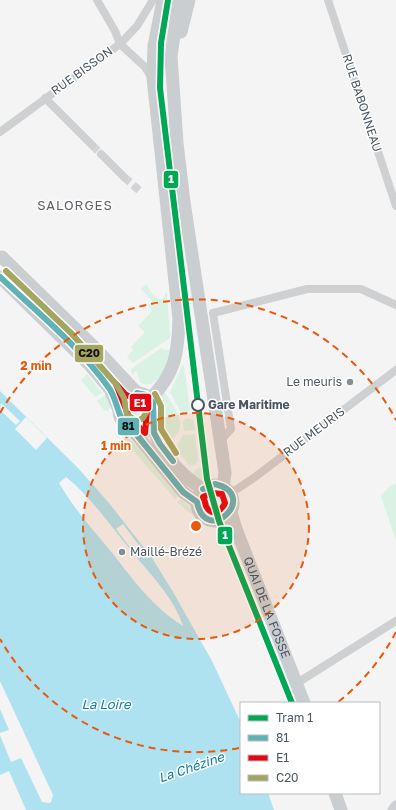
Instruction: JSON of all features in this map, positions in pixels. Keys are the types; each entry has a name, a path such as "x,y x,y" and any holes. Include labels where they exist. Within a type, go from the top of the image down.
{"main road":[{"path":"150,399 167,379 177,348 179,319 153,78 154,19 158,0"},
{"path":"154,46 163,0"},
{"path":"179,0 171,56 180,175 208,352 227,489 234,503 231,512 221,520 210,520 200,513 197,502 202,489 212,484 227,489"},
{"path":"174,93 178,45 189,0"},
{"path":"2,257 96,348 137,393"},
{"path":"0,277 90,365 110,389 119,410 122,422 132,429 183,492 197,502"},
{"path":"119,410 124,398 137,393 143,394 150,399 155,410 152,420 153,431 165,451 185,478 202,489"},
{"path":"132,429 144,428 152,420"},
{"name":"QUAI DE LA FOSSE","path":"231,512 236,529 304,702"},
{"path":"334,794 341,810"},
{"path":"393,810 396,806"}],"street":[{"path":"97,0 115,31 120,44 145,67 153,78"},
{"name":"RUE BISSON","path":"0,132 120,44 137,26 153,0"},
{"name":"RUE BABONNEAU","path":"328,0 396,206"},
{"path":"45,98 92,145"},
{"path":"101,154 124,177"},
{"path":"221,440 231,429 213,313 307,289 361,288 396,305"},
{"name":"RUE MEURIS","path":"227,489 261,473 396,370"},
{"path":"297,683 396,621"}],"green space":[{"path":"146,284 155,297 160,299 163,299 167,291 170,338 133,363 127,357 133,350 131,347 145,332 138,326 152,311 148,306 152,301 141,289"},
{"path":"84,344 118,381 113,385 80,347"},
{"path":"161,348 165,350 171,349 166,366 159,380 157,379 151,384 144,384 140,382 136,371 132,375 131,369"},
{"path":"184,365 190,410 188,413 182,415 170,392 182,366"},
{"path":"87,374 102,393 95,397 81,380"},
{"path":"164,392 172,403 180,423 180,429 177,435 171,440 165,434 163,435 157,424 161,409 157,398"},
{"path":"106,394 111,406 108,411 104,410 97,401"},
{"path":"137,398 146,402 150,411 146,420 137,424 128,420 124,411 128,402"},
{"path":"186,418 193,420 195,430 184,431 183,422"},
{"path":"124,434 138,447 178,496 175,499 129,445 123,437"},
{"path":"195,434 198,461 195,465 190,466 176,447 183,435"},
{"path":"201,467 203,468 204,480 200,480 193,474 195,470"},
{"path":"396,484 396,541 381,496 390,486"},
{"path":"217,489 224,493 228,499 228,506 223,513"},
{"path":"208,491 214,516 207,513 203,506 203,498"},
{"path":"181,499 190,507 195,516 177,502"}],"water":[{"name":"La Loire","path":"0,391 78,468 109,503 152,558 212,661 240,721 240,794 268,794 274,810 26,810 9,771 0,775","holes":["66,477 84,493 160,585 179,615 183,626 163,611 137,584 78,511 59,483"]}],"pier":[{"path":"1,403 20,421 16,425 0,410"},
{"path":"26,417 47,438 36,450 15,429"},
{"path":"123,524 144,552 137,557 116,529"},
{"path":"0,681 53,795 51,802 49,803 42,802 21,758 11,762 0,735 0,733 9,730 0,709"}],"tunnel":[{"path":"92,145 101,154"},
{"path":"124,177 140,191"}],"tram line":[{"name":"1","path":"168,0 161,43 160,88 207,479 219,521 292,702"},
{"path":"190,303 191,345"}],"transit line":[{"name":"C20","path":"6,271 71,333 116,384 124,398 127,415 137,421 143,418 147,411 142,404 135,401"},
{"name":"81","path":"0,277 85,358 109,388 123,421 132,429 183,492 197,502 202,515 210,520 219,519 227,514 232,507 233,498 228,490 215,484 203,489"},
{"name":"E1","path":"116,384 125,394 144,405 147,411 145,433 129,417 116,384"},
{"name":"81","path":"137,393 146,395 153,403 154,433 160,444 173,461"},
{"name":"C20","path":"155,394 161,406 161,429 176,453"},
{"name":"E1","path":"212,493 222,494 225,503 217,512 211,512 208,510 203,497 212,493"}],"place":[{"name":"Le meuris","path":"350,382"},
{"name":"Gare Maritime","path":"198,405"},
{"name":"Maillé-Brézé","path":"122,552"}],"district":[{"name":"SALORGES","path":"75,205"}],"water label":[{"name":"La Chézine","path":"191,767"}]}
